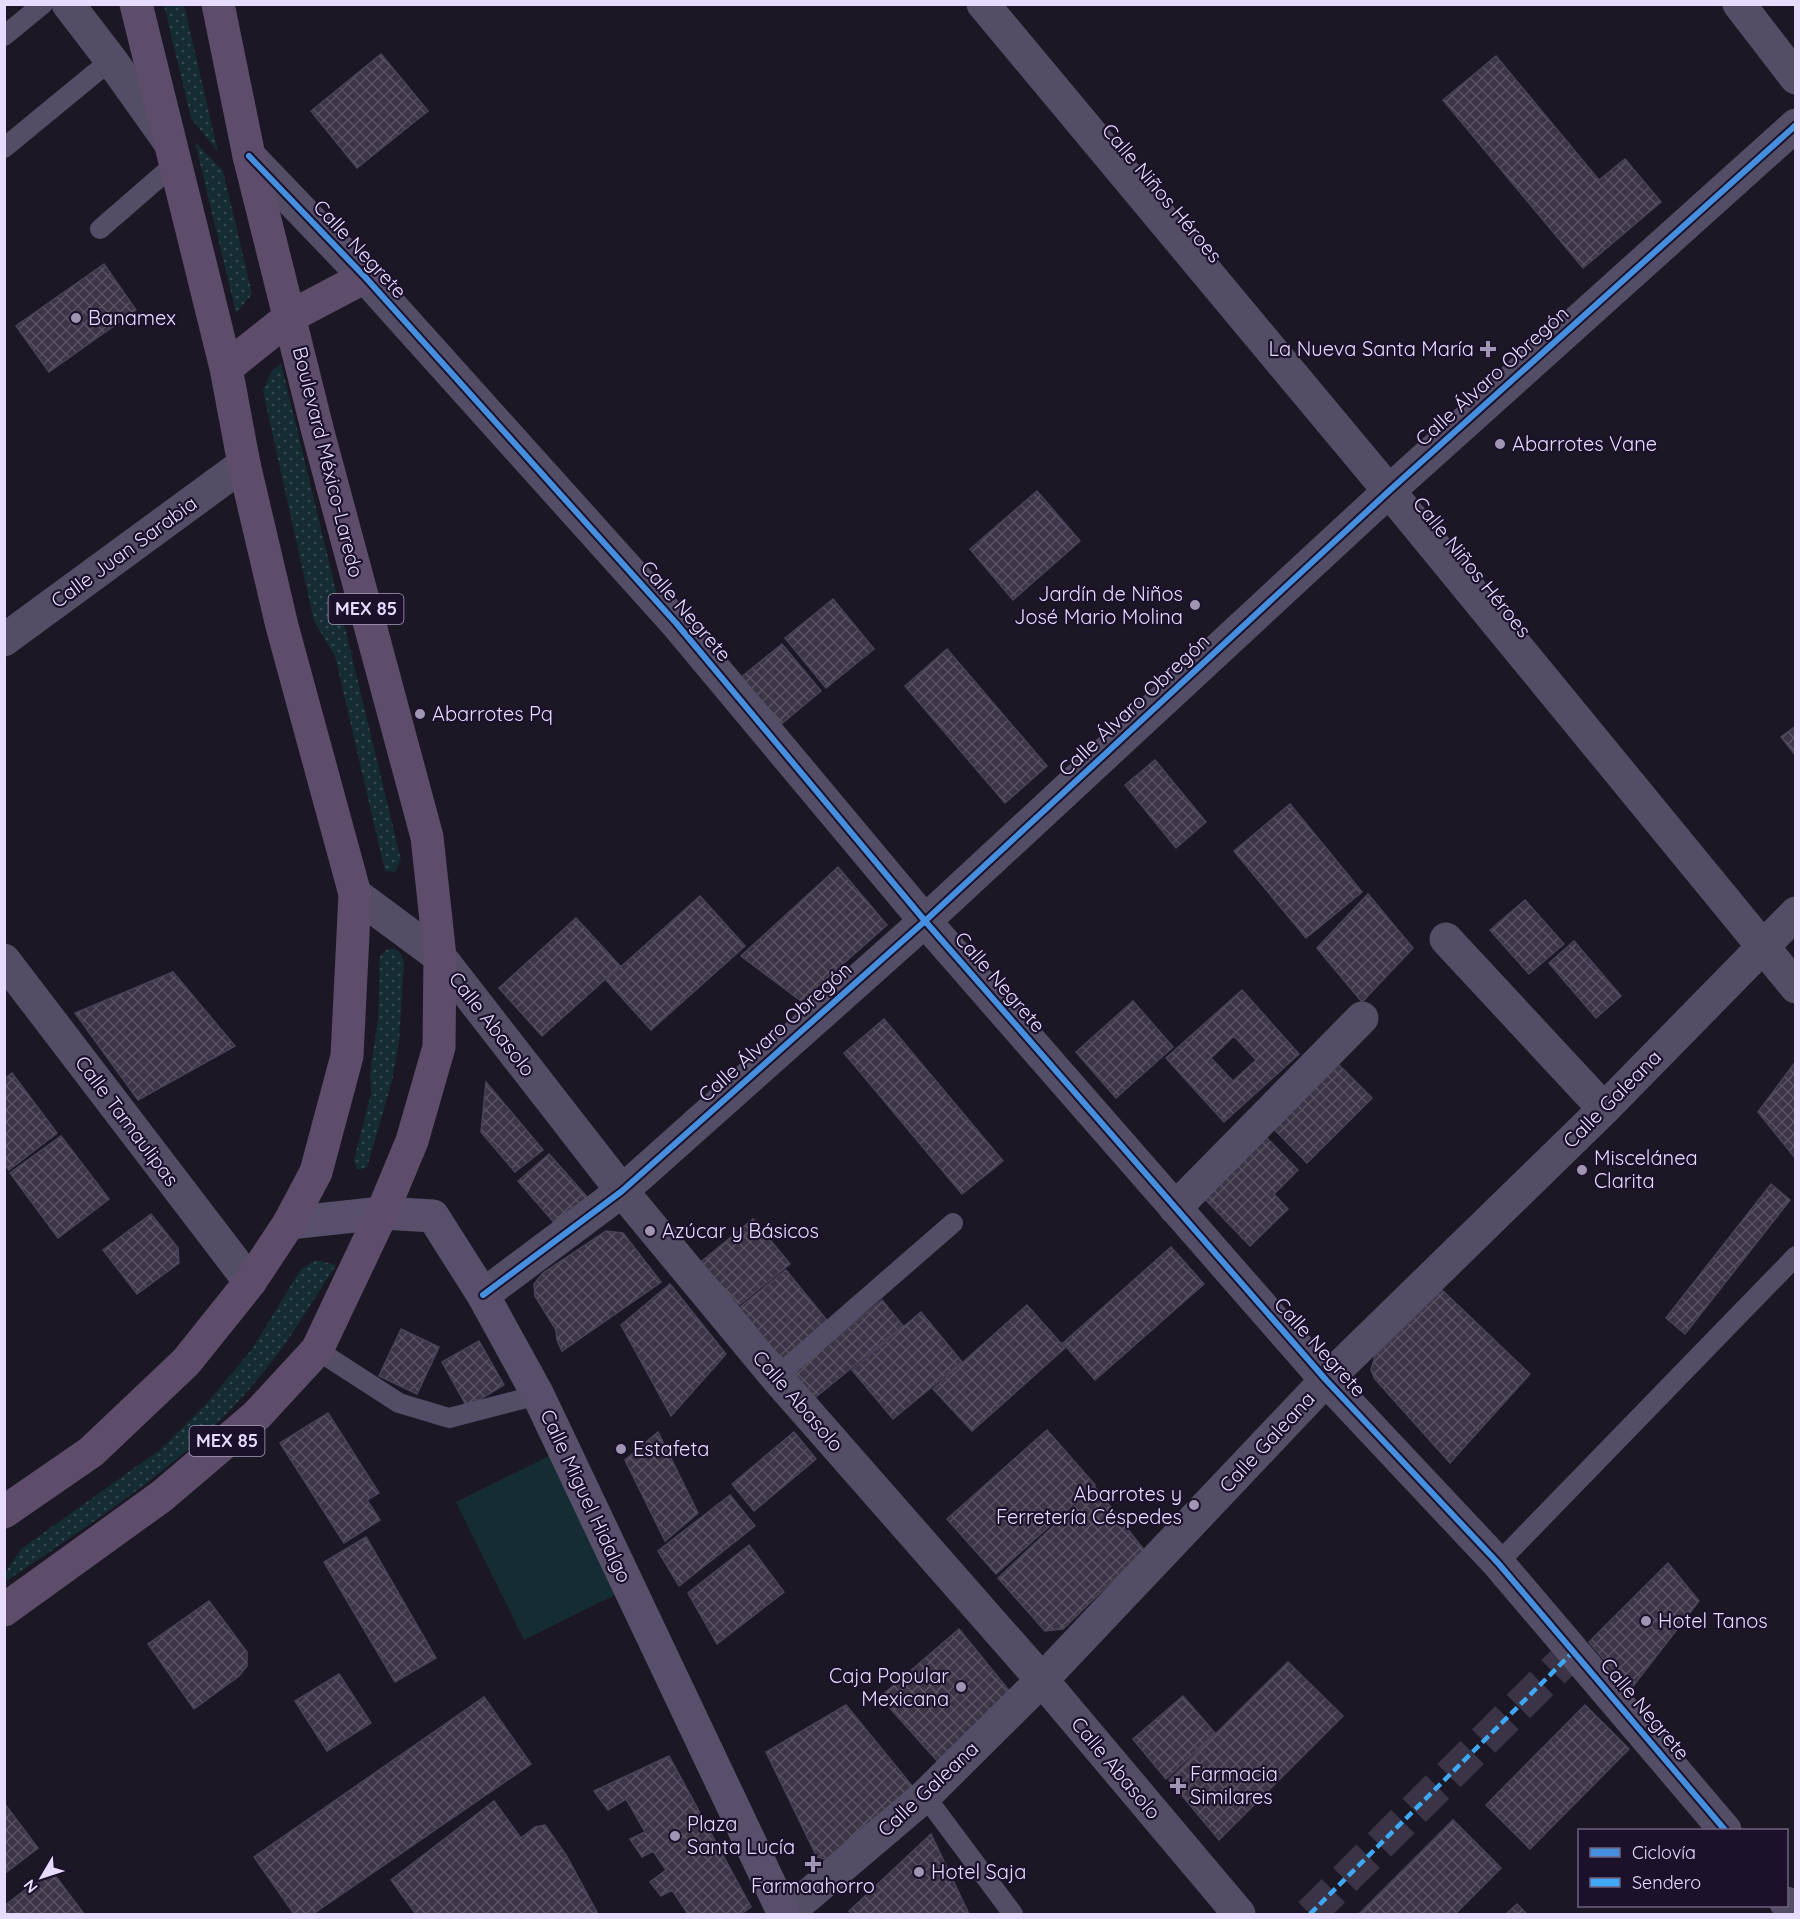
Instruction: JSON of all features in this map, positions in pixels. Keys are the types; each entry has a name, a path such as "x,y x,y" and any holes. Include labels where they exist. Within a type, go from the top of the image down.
{"main road":[{"path":"4,1512 91,1452 186,1362 250,1282 289,1222 316,1172 346,1056 355,894 282,626 244,464 226,368 136,4"},
{"name":"Boulevard México-Laredo","path":"4,1610 170,1488 257,1415 317,1350 382,1213 412,1141 439,1047 440,957 427,837 318,432 291,316 249,156 218,4"},
{"path":"226,368 291,316 365,277"}],"street":[{"path":"68,4 111,60 174,155"},
{"path":"1739,4 1796,78"},
{"name":"Calle Niños Héroes","path":"998,10 1796,987"},
{"name":"Calle Álvaro Obregón","path":"483,1295 622,1191 925,921 1389,491 1796,124"},
{"name":"Calle Negrete","path":"249,156 365,277 676,623 925,921 1326,1380 1498,1563 1724,1829"},
{"name":"Calle Juan Sarabia","path":"4,640 244,464"},
{"name":"Calle Abasolo","path":"355,894 440,957 622,1191 776,1377 1042,1680 1239,1914"},
{"name":"Calle Galeana","path":"785,1914 925,1796 1042,1680 1326,1380 1604,1109 1761,946 1796,913"},
{"path":"1446,939 1604,1109"},
{"name":"Calle Tamaulipas","path":"4,960 250,1282"},
{"path":"1175,1208 1362,1018"},
{"name":"Calle Miguel Hidalgo","path":"289,1222 382,1213 433,1216 483,1295 538,1395 785,1914"}],"lane":[{"path":"4,36 43,4"},
{"path":"4,148 111,60"},
{"path":"99,229 174,155"},
{"path":"776,1377 953,1223"},
{"path":"1498,1563 1796,1256"},
{"path":"317,1350 399,1403 449,1418 538,1395"},
{"path":"925,1796 1013,1914"}],"shaded area":[{"path":"164,5 184,5 218,152 191,118"},
{"path":"195,142 223,171 252,294 236,313"},
{"path":"281,363 401,860 395,872 385,871 335,656 314,621 263,391 271,372"},
{"path":"394,948 401,954 404,963 399,1041 392,1081 367,1167 357,1170 354,1160 371,1094 370,1073 378,1019 380,956 386,950"},
{"path":"316,1260 336,1265 282,1348 235,1405 174,1462 107,1512 5,1582 5,1573 21,1549 161,1449 207,1403 252,1349 301,1269"},
{"path":"549,1456 617,1594 524,1640 456,1502"}],"building":[{"path":"381,54 428,111 357,168 311,111"},
{"path":"1496,56 1599,180 1625,159 1661,202 1583,268 1443,100"},
{"name":"Banamex","path":"104,264 136,310 49,372 16,326"},
{"path":"1037,491 1080,541 1013,600 970,549"},
{"path":"833,599 874,649 826,688 785,638"},
{"path":"782,644 821,691 779,726 740,678"},
{"path":"947,649 1047,766 1005,803 905,686"},
{"path":"1796,726 1796,756 1781,737"},
{"path":"1155,760 1206,822 1176,848 1125,785"},
{"path":"1290,804 1362,892 1306,938 1234,851"},
{"path":"838,867 887,925 801,1001 741,956"},
{"path":"1368,894 1413,948 1362,1002 1317,948"},
{"path":"700,896 745,946 651,1030 606,980"},
{"path":"1525,900 1564,944 1529,974 1490,930"},
{"path":"576,918 620,966 542,1036 499,988"},
{"path":"1574,941 1621,996 1596,1018 1549,963"},
{"path":"173,972 235,1046 138,1100 75,1013"},
{"path":"1242,990 1299,1054 1224,1122 1166,1058","holes":["1234,1036 1256,1060 1233,1081 1211,1058"]},
{"path":"1133,1001 1173,1047 1116,1098 1076,1052"},
{"path":"884,1019 1003,1161 962,1194 844,1053"},
{"path":"1334,1060 1372,1098 1307,1163 1269,1124"},
{"path":"1796,1061 1796,1159 1758,1112"},
{"path":"12,1073 57,1133 9,1170 4,1164 4,1079"},
{"path":"486,1082 543,1150 515,1172 481,1132"},
{"path":"1264,1135 1298,1170 1274,1194 1288,1209 1250,1246 1202,1196"},
{"path":"61,1136 109,1199 58,1238 10,1173"},
{"path":"549,1154 588,1198 557,1226 518,1181"},
{"path":"1771,1184 1790,1200 1685,1334 1666,1318"},
{"path":"151,1214 178,1248 179,1263 137,1294 103,1250"},
{"path":"753,1219 790,1264 734,1309 697,1265"},
{"path":"606,1231 623,1233 661,1282 562,1351 556,1330 535,1296 534,1284 543,1273"},
{"path":"1171,1247 1204,1284 1095,1380 1063,1343"},
{"path":"786,1270 838,1334 788,1375 735,1311"},
{"path":"670,1284 726,1354 671,1416 621,1325"},
{"path":"1442,1290 1530,1374 1450,1463 1375,1379 1371,1370 1375,1356"},
{"path":"882,1300 903,1326 811,1401 790,1376"},
{"path":"1027,1305 1065,1348 972,1431 933,1389"},
{"path":"921,1312 962,1362 893,1419 852,1370"},
{"path":"401,1329 439,1347 417,1394 379,1376"},
{"path":"479,1341 504,1385 467,1407 442,1362"},
{"path":"328,1413 379,1493 367,1500 380,1520 344,1543 280,1443"},
{"path":"1047,1430 1095,1485 996,1574 947,1519"},
{"path":"658,1432 698,1513 665,1541 625,1460"},
{"path":"794,1432 816,1459 754,1511 732,1484"},
{"path":"1095,1487 1144,1550 1063,1629 1045,1631 998,1578"},
{"path":"730,1495 755,1526 679,1586 658,1551"},
{"path":"366,1537 436,1658 395,1682 324,1562"},
{"path":"749,1545 784,1592 717,1644 688,1593"},
{"name":"Hotel Tanos","path":"1668,1563 1699,1601 1630,1690 1589,1642"},
{"path":"209,1601 247,1652 247,1666 239,1676 194,1709 148,1644"},
{"path":"959,1629 1011,1693 939,1763 880,1697"},
{"path":"1288,1662 1343,1716 1219,1840 1169,1780"},
{"path":"339,1674 371,1723 327,1751 295,1701"},
{"path":"1183,1696 1215,1733 1166,1779 1133,1739"},
{"path":"484,1697 531,1764 313,1914 294,1914 254,1857"},
{"path":"846,1705 917,1792 838,1862 817,1857 766,1752"},
{"path":"1585,1705 1629,1749 1530,1849 1486,1805"},
{"name":"Plaza Santa Lucía","path":"669,1756 751,1907 741,1914 688,1914 672,1890 661,1896 650,1882 666,1870 653,1851 642,1857 630,1839 645,1832 626,1799 608,1810 594,1791"},
{"path":"494,1801 521,1838 535,1827 545,1825 566,1855 598,1914 416,1914 391,1880"},
{"path":"4,1803 38,1848 4,1874"},
{"path":"1453,1820 1501,1868 1455,1914 1359,1914"},
{"name":"Hotel Saja","path":"931,1834 969,1914 851,1914 849,1911"},
{"path":"51,1870 84,1914 4,1914 4,1906"},
{"path":"1517,1904 1527,1914 1506,1914"}],"tunnel":[{"path":"1310,1914 1574,1651"}],"marked path":[{"path":"1310,1914 1574,1651"}],"cycle path":[{"path":"483,1295 622,1191 925,921 1389,491 1796,125"},
{"path":"249,156 365,277 676,623 925,921 1326,1380 1498,1563 1724,1829"}],"place":[{"name":"Banamex","path":"76,318"},
{"name":"La Nueva Santa María","path":"1488,349"},
{"name":"Abarrotes Vane","path":"1500,444"},
{"name":"Jardín de Niños José Mario Molina","path":"1195,605"},
{"name":"Abarrotes Pq","path":"420,714"},
{"name":"Miscelánea Clarita","path":"1582,1170"},
{"name":"Azúcar y Básicos","path":"650,1231"},
{"name":"Estafeta","path":"621,1449"},
{"name":"Abarrotes y Ferretería Céspedes","path":"1194,1505"},
{"name":"Hotel Tanos","path":"1646,1621"},
{"name":"Caja Popular Mexicana","path":"961,1687"},
{"name":"Farmacia Similares","path":"1178,1786"},
{"name":"Plaza Santa Lucía","path":"675,1836"},
{"name":"Farmaahorro","path":"813,1864"},
{"name":"Hotel Saja","path":"919,1872"}]}
